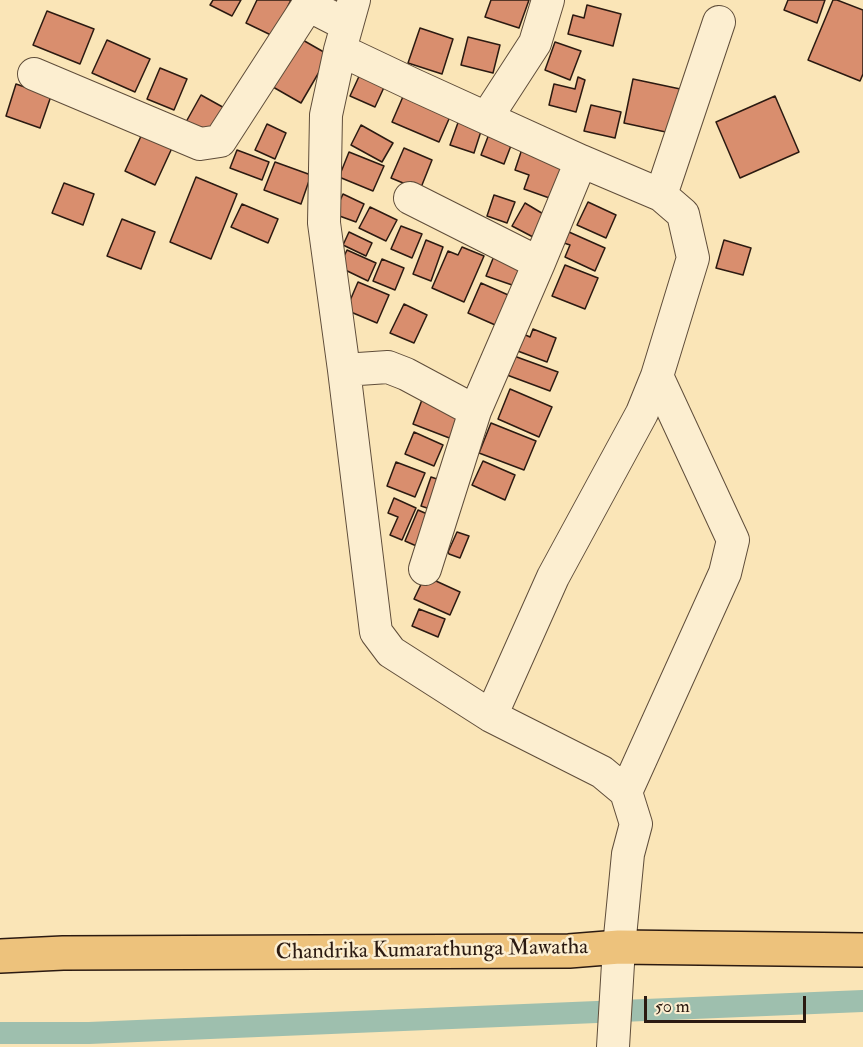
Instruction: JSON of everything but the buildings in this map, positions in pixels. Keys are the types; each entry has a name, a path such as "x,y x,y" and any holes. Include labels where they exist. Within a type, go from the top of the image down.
{"main road":[{"name":"Chandrika Kumarathunga Mawatha","path":"0,956 63,953 569,951 619,960 863,950"}],"street":[{"path":"487,117 536,43 548,0"},
{"path":"34,74 200,144 220,141 308,5 347,25 414,85 661,195 683,214 693,258 657,376 642,412 553,577 491,716"},
{"path":"661,195 719,22"},
{"path":"347,25 326,115 324,222 376,632 391,652 491,716 602,772 626,792 636,824 628,854 613,1044"},
{"path":"425,569 475,411 581,161"},
{"path":"410,198 539,264"},
{"path":"344,370 388,367 406,374 475,411"},
{"path":"626,792 725,573 734,540 657,376"}],"waterway":[{"path":"0,1033 89,1033 863,1001"}]}
